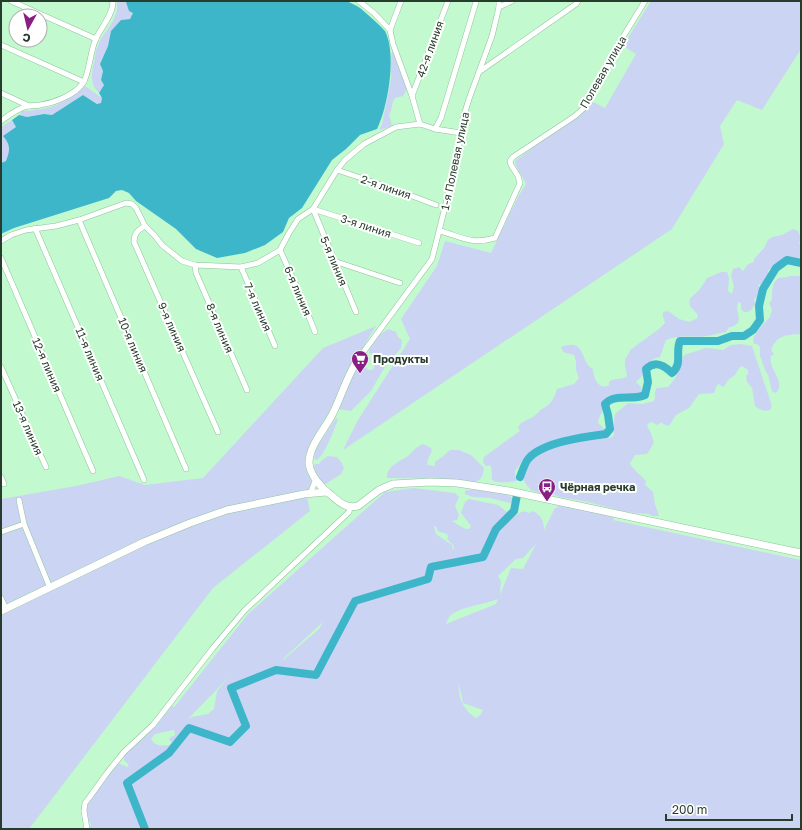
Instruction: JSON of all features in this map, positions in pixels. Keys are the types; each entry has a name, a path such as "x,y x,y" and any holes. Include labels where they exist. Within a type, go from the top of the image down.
{"street":[{"path":"11,1 96,39"},
{"path":"1,121 17,110 29,106 50,103 76,91 87,76 91,52 96,39 113,9 112,1"},
{"path":"359,1 374,13 390,30 393,44 412,96 420,124"},
{"path":"390,30 401,1"},
{"name":"42-я линия","path":"412,96 448,1"},
{"path":"499,4 512,1"},
{"path":"478,73 576,4 578,1"},
{"name":"Полевая улица","path":"440,231 478,242 495,238 510,202 519,187 518,176 510,161 512,157 575,116 585,107 616,53 618,45 646,1"},
{"path":"435,128 441,118 476,2"},
{"name":"1-я Полевая улица","path":"359,358 432,259 456,163 469,99 492,36 499,4"},
{"path":"1,45 84,82"},
{"path":"1,93 29,106"},
{"path":"1,241 11,235 26,230 56,226 79,220 126,203 132,204 136,208 145,226 174,256 182,261 195,265 241,268 258,263 280,250 298,219 312,209 336,170 345,160 364,144 396,127 420,124 461,134"},
{"name":"2-я линия","path":"336,170 436,204"},
{"name":"3-я линия","path":"312,209 419,243"},
{"name":"5-я линия","path":"312,209 356,312"},
{"name":"10-я линия","path":"79,220 186,470"},
{"name":"9-я линия","path":"145,226 136,232 134,242 218,432"},
{"name":"11-я линия","path":"35,228 144,480"},
{"name":"6-я линия","path":"280,250 315,332"},
{"name":"12-я линия","path":"1,258 93,471"},
{"path":"334,261 400,283"},
{"name":"8-я линия","path":"195,265 196,273 247,390"},
{"name":"7-я линия","path":"241,268 276,346"},
{"path":"359,358 348,377 334,412 310,453 310,467 316,479 326,492 342,504 350,507 358,506 379,490 393,484 430,482 457,483 509,491 801,553"},
{"name":"13-я линия","path":"1,367 46,467"},
{"path":"1,477 4,484"},
{"path":"309,494 316,479"},
{"path":"1,598 3,610 144,542 190,523 228,510 326,492"},
{"path":"19,500 24,524 50,588"},
{"path":"87,829 84,811 85,803 124,752 153,725 244,611 349,512 350,507"},
{"path":"1,532 24,524"}],"shaded area":[{"path":"115,1 130,1 126,2 133,13 130,19 121,20 111,31 108,46 100,64 103,71 101,80 104,85 99,93 93,84 92,70 98,45 116,14 117,3"},
{"path":"651,1 801,1 801,49 762,110 737,100 720,126 724,144 672,229 343,450 358,420 410,339 401,319 437,266 445,241 491,253 518,197 526,184 515,161 593,102 605,108 636,54 623,46"},
{"path":"393,50 407,89 403,96 395,98 392,104 389,115 392,125 379,130 382,124 391,80 391,55"},
{"path":"85,86 102,98 101,103 98,104 83,95 52,115 44,114 27,117 19,115 22,111 40,109 64,102"},
{"path":"12,120 16,127 11,131 7,140 10,151 6,161 1,163 1,127"},
{"path":"793,229 798,231 801,239 799,243 801,246 801,260 783,260 776,268 768,270 769,274 765,277 768,283 766,286 758,284 760,295 758,299 755,298 754,301 756,303 752,309 748,312 744,312 741,309 741,303 739,302 737,307 739,317 738,323 732,327 729,327 726,332 707,336 676,337 666,340 660,357 653,359 644,368 643,375 636,382 641,387 642,392 640,394 623,395 606,400 598,423 606,430 596,432 600,437 611,438 614,435 613,428 615,414 628,403 642,404 654,401 657,388 668,387 675,379 679,372 684,355 706,348 723,350 731,345 741,344 752,346 772,406 770,410 762,410 755,406 752,388 747,382 746,376 748,374 748,370 742,366 723,387 719,384 717,385 714,393 699,394 689,408 676,415 669,426 663,424 662,422 657,425 652,422 647,426 654,443 647,454 635,455 630,463 634,470 646,481 645,485 653,492 659,516 622,511 588,502 560,497 547,492 540,493 531,490 525,483 522,474 524,465 535,454 528,453 515,471 517,481 501,482 492,480 491,467 490,465 486,466 484,464 484,457 520,431 518,428 522,423 537,414 549,404 557,389 574,384 579,378 576,370 574,355 563,352 561,347 575,345 579,348 589,366 593,369 595,380 602,386 609,385 609,382 613,380 627,376 625,366 626,357 630,350 665,323 663,312 668,311 679,319 689,322 698,318 697,314 690,306 690,300 707,278 719,273 727,272 729,278 728,291 732,294 734,286 731,276 733,269 739,267 743,271 748,264 754,262 754,259 764,248 768,240"},
{"path":"789,276 801,276 801,334 783,336 773,345 771,350 774,354 771,356 771,361 779,385 775,393 772,391 768,375 760,356 760,347 757,344 754,344 753,338 770,317 772,310 769,303 772,300 772,288 776,280"},
{"path":"376,326 357,357 368,370 372,370 374,368 376,361 369,352 371,345 388,329 396,332 398,337 402,340 401,348 383,370 371,391 351,411 331,408 315,435 308,450 305,462 306,469 312,480 309,489 306,492 310,511 213,588 29,829 1,829 1,499 76,486 119,476 145,485 203,478 323,348"},
{"path":"336,418 338,420 326,447 317,460 314,459 316,448"},
{"path":"423,444 431,448 432,451 427,465 435,466 435,462 450,450 459,450 471,455 484,468 483,475 480,479 474,482 454,479 387,478 387,474 391,468"},
{"path":"328,456 337,457 344,468 341,474 324,485 317,476 314,466 315,464 319,464"},
{"path":"413,488 455,493 459,497 455,506 459,515 457,520 452,521 467,529 471,526 461,513 465,502 469,499 498,505 511,515 517,515 521,512 529,513 533,511 542,519 544,530 555,508 562,505 611,516 614,518 613,520 801,560 801,829 89,829 91,825 87,816 87,804 89,798 103,779 118,763 127,767 129,765 124,760 126,754 156,726 171,707 175,706 248,614 385,492","holes":["436,526 437,530 447,534 447,539 454,546 453,551 452,545 436,534 434,527","536,544 523,569 511,568 500,595 501,581 498,576 516,559 523,558","498,599 496,604 446,624 449,617 454,613","323,622 319,629 283,659","230,676 217,691 214,709 208,714 188,719","459,684 463,703 483,710 481,714 476,718 468,712 465,708 459,694","174,730 175,735 169,738 172,743 169,745 159,745 151,739 155,734"]},
{"path":"483,489 508,495 514,500 510,503 490,498 473,497 465,494 465,491 468,490"}],"water":[{"path":"346,1 360,8 385,31 389,41 391,66 390,80 385,108 377,129 360,135 332,160 302,208 289,218 283,232 265,245 245,253 217,258 196,249 176,229 136,201 129,193 122,190 116,191 109,198 14,228 1,234 1,163 6,161 9,148 9,145 3,136 16,127 12,120 19,115 27,117 44,114 52,115 83,95 97,104 101,103 102,98 99,93 104,85 101,80 103,71 100,64 108,46 111,31 121,20 130,19 133,13 129,11 126,2"}],"waterway":[{"name":"Чёрная речка","path":"520,477 525,464 536,452 565,441 606,434 610,429 605,404 614,399 640,397 645,395 648,382 646,369 649,366 656,364 663,366 672,373 677,366 680,341 718,341 732,336 744,336 753,330 760,320 759,306 763,289 776,268 787,260 801,263"},
{"name":"Чёрная речка","path":"145,829 127,783 169,753 189,728 230,742 246,726 231,688 276,670 316,675 355,601 428,579 431,567 483,557 496,529 514,511 517,495"}],"place":[{"name":"Продукты","path":"360,374"},
{"name":"Чёрная речка","path":"547,502"}]}
